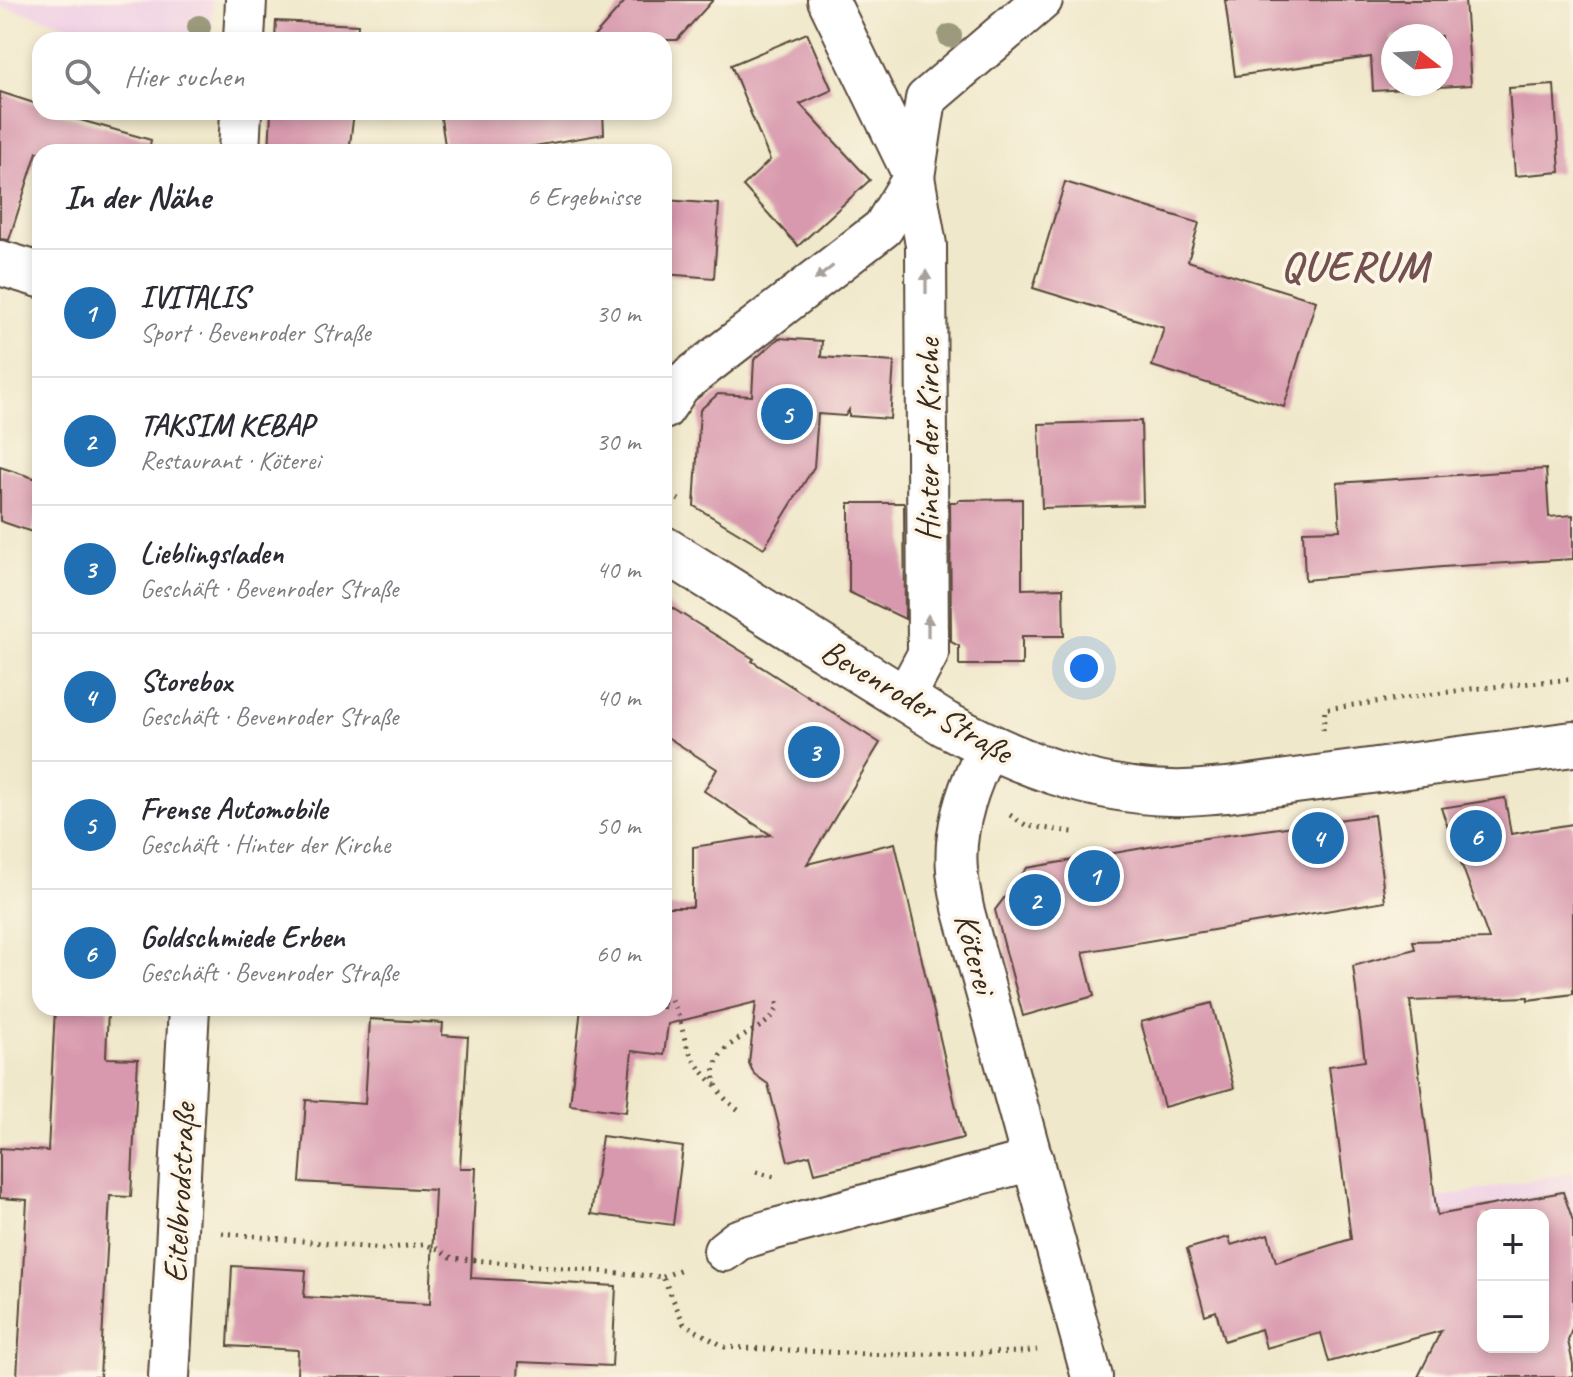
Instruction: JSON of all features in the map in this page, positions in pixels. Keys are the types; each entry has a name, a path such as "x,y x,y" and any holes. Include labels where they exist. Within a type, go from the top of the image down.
{"main road":[{"path":"0,263 32,273"},
{"name":"Bevenroder Straße","path":"672,554 904,699 988,747 1029,765 1120,789 1174,793 1227,790 1573,744"}],"street":[{"path":"244,32 246,0"},
{"name":"Hinter der Kirche","path":"828,0 914,177 926,245 928,654 904,699"},
{"path":"672,397 680,385 883,228 914,177 926,99 1042,0"},
{"path":"239,144 241,120"},
{"name":"Köterei","path":"988,747 969,788 959,827 957,868 963,908 1087,1360"},
{"name":"Eitelbrodstraße","path":"169,1377 189,1016"},
{"path":"724,1251 738,1240 1033,1160"}],"path":[{"path":"672,496 691,507"},
{"path":"1322,736 1325,709 1573,679"},
{"path":"716,1086 716,1063 722,1053 776,1014 778,1006 775,997"},
{"path":"672,1002 694,1061 738,1110"},
{"path":"178,1228 383,1249 423,1244 452,1258 663,1277 684,1324 725,1347 887,1355 1022,1352 1087,1360"}],"shaded area":[{"path":"0,0 213,0 211,32 94,32 0,6"},
{"path":"1573,1172 1573,1351 1549,1347 1549,1209 1477,1209 1477,1322 1389,1207"}],"building":[{"path":"626,0 713,0 677,40 672,40 672,32 598,32"},
{"path":"1225,0 1465,0 1471,85 1453,86 1453,24 1381,24 1381,91 1373,91 1371,57 1235,76"},
{"path":"276,21 358,25 358,32 275,32"},
{"path":"807,33 832,90 800,104 870,180 798,246 743,186 770,160 731,65"},
{"path":"1554,85 1560,172 1515,176 1509,88"},
{"path":"0,92 32,102 32,120 80,120 151,140 150,144 32,144 32,168 9,240 0,239"},
{"path":"271,120 353,120 350,144 269,144"},
{"path":"441,120 603,120 604,134 546,144 445,144"},
{"path":"1065,182 1199,223 1188,261 1316,301 1284,407 1152,366 1164,328 1033,288"},
{"path":"672,201 719,204 714,278 672,275"},
{"path":"779,338 822,341 821,357 894,362 890,419 849,416 849,410 845,416 818,414 814,467 764,548 694,506 700,410 718,394 752,396 754,360"},
{"path":"1141,421 1143,505 1042,508 1039,424"},
{"path":"0,467 32,477 32,532 0,521"},
{"path":"1546,469 1549,517 1573,515 1573,559 1305,580 1303,531 1340,530 1337,483"},
{"path":"1022,499 1022,589 1063,588 1064,636 1022,636 1022,665 959,665 959,646 951,642 950,502"},
{"path":"849,503 904,503 905,619 849,592"},
{"path":"672,608 880,743 807,864 895,843 963,1138 815,1173 810,1155 788,1161 768,1084 754,1074 749,1063 756,1002 668,1024 664,1055 632,1051 626,1112 570,1105 580,1016 672,1016 672,907 693,907 693,847 771,835 704,791 717,769 672,740"},
{"path":"1505,798 1511,834 1573,824 1573,994 1528,1000 1528,997 1410,1001 1437,1215 1563,1192 1573,1221 1573,1325 1568,1341 1573,1377 1418,1377 1441,1331 1329,1362 1321,1333 1266,1348 1261,1329 1224,1341 1216,1311 1205,1315 1187,1249 1229,1237 1231,1245 1268,1234 1276,1262 1351,1239 1329,1066 1365,1061 1353,966 1415,949 1413,941 1489,939 1441,808"},
{"path":"1374,815 1385,901 1083,952 1094,996 1023,1016 995,910 1027,868 1184,841"},
{"path":"1212,1003 1234,1088 1164,1107 1141,1022"},
{"path":"55,1016 108,1016 106,1058 138,1059 131,1197 110,1196 100,1377 17,1377 27,1200 0,1198 0,1148 48,1151"},
{"path":"370,1019 443,1023 442,1035 468,1037 460,1168 476,1168 471,1278 616,1286 612,1366 519,1362 518,1377 335,1377 297,1375 298,1350 228,1346 232,1266 306,1270 304,1297 430,1304 435,1190 300,1182 306,1100 365,1104"},
{"path":"602,1136 683,1147 673,1225 591,1214"}],"place":[{"name":"Frense Automobile","path":"787,414"},
{"name":"Lieblingsladen","path":"814,752"},
{"name":"Goldschmiede Erben","path":"1476,836"},
{"name":"Storebox","path":"1318,838"},
{"name":"IVITALIS","path":"1094,876"},
{"name":"TAKSIM KEBAP","path":"1035,900"}],"district":[{"name":"QUERUM","path":"1355,266"}]}
